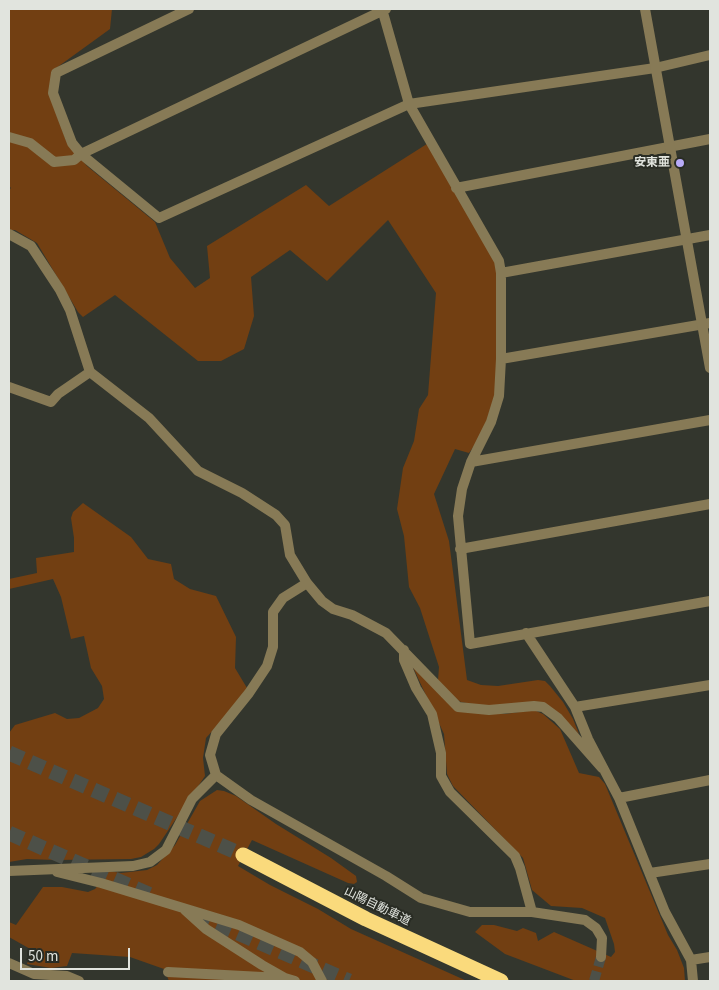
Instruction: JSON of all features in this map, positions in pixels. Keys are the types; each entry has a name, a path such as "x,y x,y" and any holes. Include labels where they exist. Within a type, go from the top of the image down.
{"highway":[{"name":"山陽自動車道","path":"243,855 366,919 500,981"}],"street":[{"path":"189,9 56,74 54,93 72,143 81,154 159,218 409,104 655,68 710,55"},
{"path":"382,9 409,104 498,261 501,273 499,396 491,422 471,462 462,489 458,516 470,644 710,601"},
{"path":"9,137 30,143 54,162 74,160 81,154 382,9 386,9"},
{"path":"645,9 686,240 706,323 710,368"},
{"path":"456,188 710,139"},
{"path":"9,234 31,246 60,290 70,310 90,372 148,418 198,471 242,493 276,515 285,525 290,555 307,583 322,601 334,609 352,615 386,633 458,707 489,710 534,706 544,708 558,718 602,768"},
{"path":"501,273 710,235"},
{"path":"501,359 706,323"},
{"path":"9,387 51,402 58,394 90,372"},
{"path":"471,462 710,420"},
{"path":"460,548 710,504"},
{"path":"307,583 282,598 273,612 273,647 267,666 249,693 216,734 210,756 216,775 251,800 386,876 421,898 470,912 532,912 585,920 596,928 602,938 602,957"},
{"path":"526,633 575,707 602,768 619,798 665,912 691,960 693,981"},
{"path":"404,650 404,660 416,688 432,714 441,753 441,776 450,792 515,856 532,912"},
{"path":"575,707 710,685"},
{"path":"9,871 133,866 150,862 166,850 192,799 216,775"},
{"path":"619,798 710,780"},
{"path":"650,873 710,864"},
{"path":"46,869 101,882 239,925 300,952 312,962 322,981"},
{"path":"183,907 206,929 284,978"},
{"path":"691,960 710,957"},
{"path":"9,964 32,978 67,976 79,981"},
{"path":"168,972 284,978 295,981"}],"shaded area":[{"path":"9,9 112,9 110,29 52,71 49,94 67,143 87,166 155,222 170,258 195,288 210,278 207,246 306,185 329,206 430,142 501,273 501,359 491,422 469,453 455,449 434,494 449,541 467,680 481,685 498,686 538,680 545,681 563,702 579,734 554,710 489,707 461,702 453,697 438,680 439,667 420,608 409,587 404,536 397,509 403,468 414,441 419,409 428,395 436,293 388,220 327,281 290,250 251,277 254,316 244,349 221,361 198,361 115,295 83,317 78,312 37,243 15,230 9,230 9,190 11,188 9,186"},
{"path":"83,503 131,537 148,559 171,564 174,579 190,589 216,596 236,637 235,668 247,688 232,709 206,738 203,758 205,776 154,849 141,857 131,859 27,859 9,862 9,733 15,725 55,713 67,719 79,718 98,708 104,699 102,686 91,668 84,636 71,639 61,597 53,579 9,589 9,579 37,573 36,558 74,552 71,518 73,512"},
{"path":"411,663 457,711 505,714 534,710 543,714 560,729 579,773 599,777 605,784 668,935 677,950 684,968 685,981 576,981 505,954 475,932 482,925 494,925 517,931 523,928 536,933 538,941 554,932 611,957 615,952 605,918 582,908 551,906 532,890 523,858 453,786 447,774 444,734"},
{"path":"217,790 236,796 276,824 331,858 356,876 357,882 354,884 348,883 252,840 238,866 351,929 467,981 169,981 164,969 130,957 72,953 67,966 51,968 27,964 32,950 9,937 9,922 16,925 43,887 62,887 88,892 95,889 109,871 121,873 147,870 157,865 175,845 200,801"}],"tunnel":[{"path":"9,753 243,855"},
{"path":"9,833 155,897"},
{"path":"196,915 349,981"},
{"path":"594,981 601,957"}],"place":[{"name":"安東亜","path":"680,163"}]}
